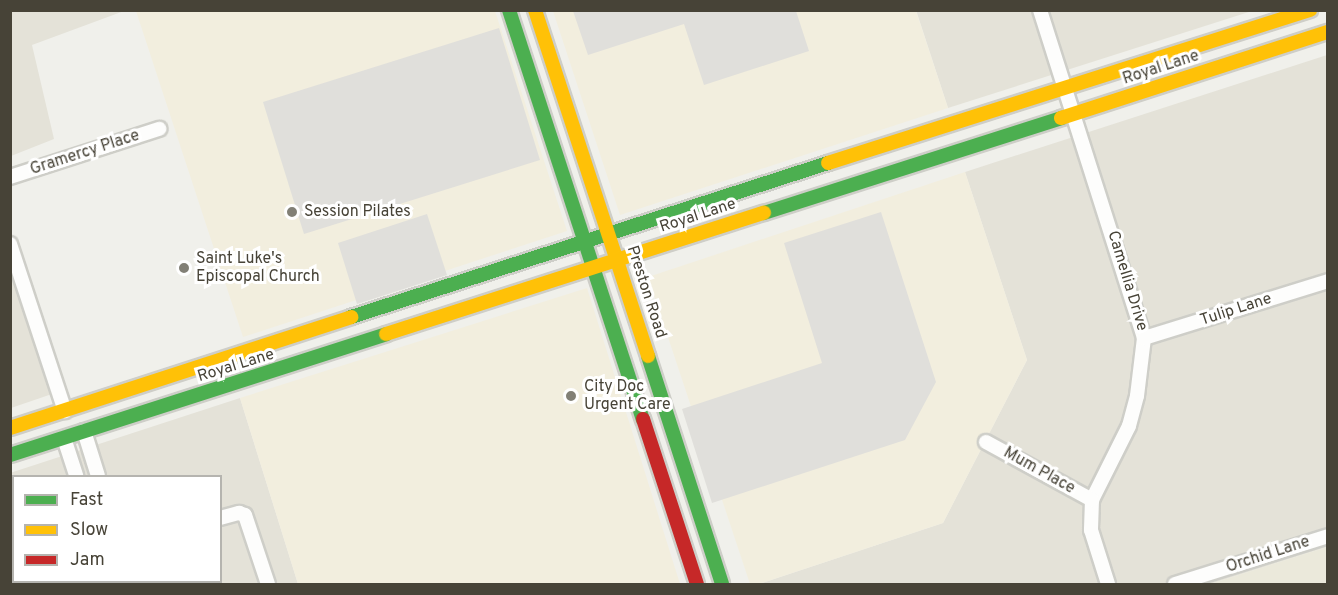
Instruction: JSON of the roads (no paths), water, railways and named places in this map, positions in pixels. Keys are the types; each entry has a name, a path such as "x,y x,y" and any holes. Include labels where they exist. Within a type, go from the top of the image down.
{"main road":[{"name":"Preston Road","path":"535,10 618,259 722,585"},
{"name":"Royal Lane","path":"10,428 348,319 586,239 1310,10"},
{"path":"511,11 697,585"},
{"name":"Royal Lane","path":"10,455 1328,32"},
{"path":"410,298 418,325"},
{"path":"348,319 357,345"},
{"path":"186,371 195,396"},
{"path":"65,411 84,431"},
{"path":"64,438 65,411"},
{"path":"662,477 686,470"},
{"path":"669,497 693,492"}],"street":[{"name":"Camellia Drive","path":"1040,10 1144,338 1139,385 1129,426 1092,500 1091,530 1108,585"},
{"name":"Gramercy Place","path":"10,177 159,129"},
{"path":"10,244 65,411"},
{"name":"Tulip Lane","path":"1144,338 1328,281"},
{"path":"84,431 97,475"},
{"path":"64,438 75,475"},
{"name":"Mum Place","path":"986,442 1092,500"},
{"path":"222,517 238,513 244,515 268,585"},
{"name":"Orchid Lane","path":"1175,585 1328,536"}],"place":[{"name":"Session Pilates","path":"292,212"},
{"name":"Saint Luke's Episcopal Church","path":"184,268"},
{"name":"City Doc Urgent Care","path":"571,396"}]}
